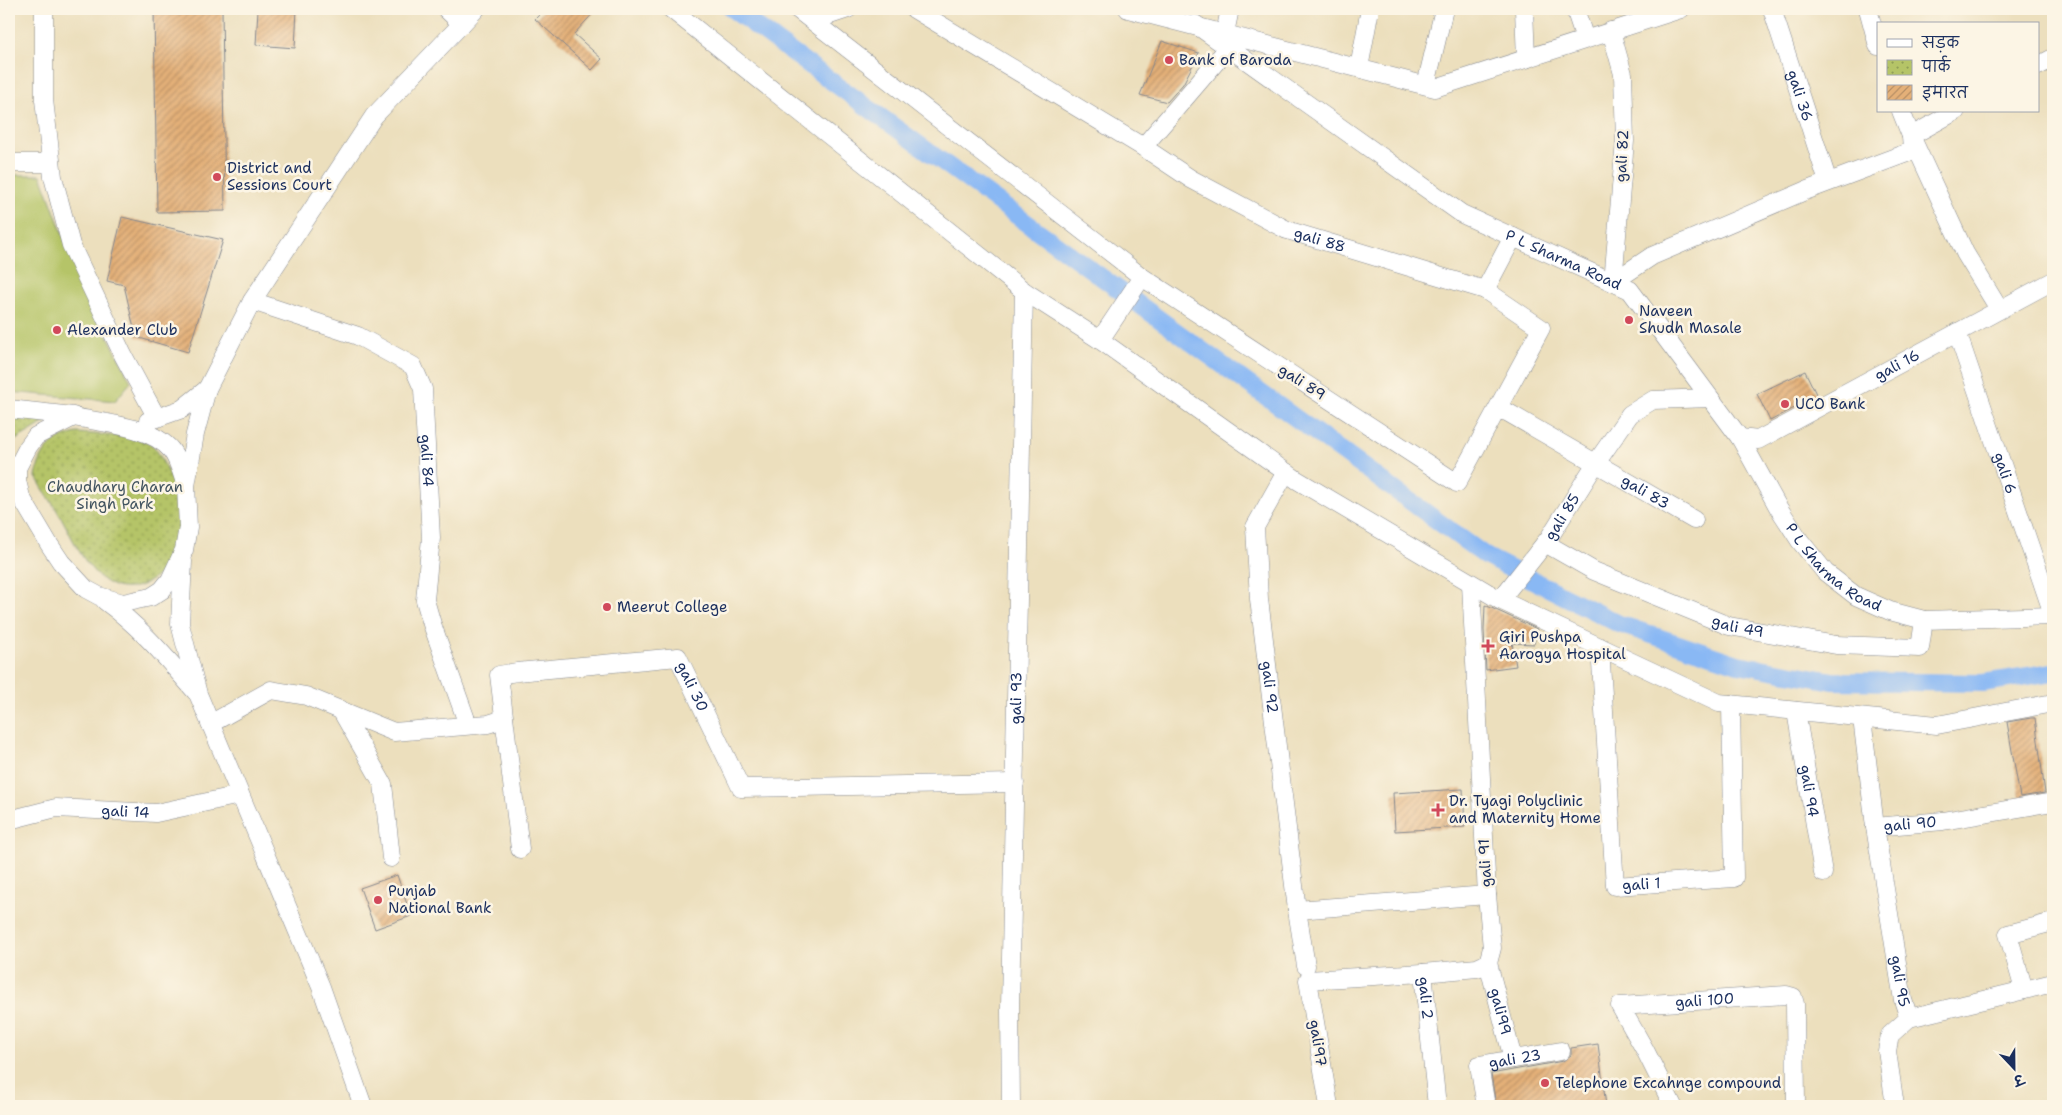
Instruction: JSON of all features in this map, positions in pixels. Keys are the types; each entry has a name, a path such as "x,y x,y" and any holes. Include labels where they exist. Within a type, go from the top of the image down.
{"street":[{"path":"44,9 44,100 51,163 71,245 123,355 157,418"},
{"path":"446,9 462,24"},
{"path":"363,1106 321,987 198,694 180,624 184,550 188,528 186,486 195,434 207,389 252,301 374,116 476,9"},
{"path":"671,9 1024,291 1100,340 1286,472 1472,584 1719,703 1937,725 2053,703"},
{"path":"797,9 1142,277 1100,340"},
{"path":"829,9 824,17 848,9"},
{"name":"gali 88","path":"914,9 1144,147 1191,179 1288,230 1485,290 1541,328 1497,410"},
{"path":"1128,9 1185,18 1226,40 1358,68 1435,88 1681,9"},
{"path":"1144,147 1226,40 1230,9"},
{"path":"1358,68 1370,9"},
{"path":"1426,85 1444,9"},
{"path":"1524,9 1526,58"},
{"path":"1575,9 1585,40"},
{"name":"gali 36","path":"1772,9 1828,182"},
{"path":"1868,9 1877,42"},
{"name":"gali 82","path":"1611,31 1624,74 1624,141 1612,282"},
{"name":"P L Sharma Road","path":"1226,40 1462,214 1630,290 1740,438 1778,507 1800,541 1824,572 1856,596 1890,611 1924,620 2053,615"},
{"path":"2040,65 2053,58"},
{"path":"1901,112 1965,253 2000,309"},
{"path":"1911,136 1954,112"},
{"path":"1612,282 1652,256 1828,182 1912,151 1911,136"},
{"path":"9,163 51,163"},
{"path":"1485,290 1513,237"},
{"name":"gali 89","path":"1142,277 1457,483 1497,410"},
{"name":"gali 16","path":"1740,438 1758,440 2053,281"},
{"name":"gali 93","path":"1011,1106 1010,1009 1024,291"},
{"name":"gali 84","path":"252,301 358,336 413,366 423,389 431,538 425,600 468,725"},
{"name":"gali 6","path":"1957,332 2053,615"},
{"path":"123,427 182,409 207,389"},
{"name":"gali 85","path":"1502,598 1545,543 1630,414 1654,400 1710,398"},
{"path":"9,409 74,417 144,432 171,450 186,486"},
{"name":"gali 83","path":"1497,410 1507,412 1694,520"},
{"path":"74,417 36,436 13,470 17,482 15,500 61,562 86,589 99,596 130,619 198,694"},
{"name":"gali 92","path":"1286,472 1255,527 1259,599 1297,910"},
{"name":"gali 49","path":"1545,543 1594,571 1729,626 1836,646 1920,648 1924,620"},
{"path":"99,596 123,603 151,597 162,590 170,580 184,550"},
{"name":"gali 91","path":"1297,910 1487,895 1472,584"},
{"name":"gali 1","path":"1600,647 1615,886 1734,878 1731,704"},
{"name":"gali 30","path":"520,849 499,675 678,657 741,788 1015,783"},
{"path":"210,724 271,690 306,696 394,732 488,724 504,719"},
{"path":"342,710 383,784 391,858"},
{"name":"gali 94","path":"1796,711 1823,872"},
{"name":"gali 90","path":"1862,718 1875,827 1943,821 2053,802"},
{"name":"gali 14","path":"9,820 56,808 156,813 240,795"},
{"name":"gali 95","path":"1875,827 1903,1000 1908,1018 2053,983"},
{"name":"gali99","path":"1487,895 1490,955 1514,1059"},
{"path":"1297,910 1307,973"},
{"path":"2024,990 2008,934 2053,922"},
{"path":"1423,973 1477,968 1490,955"},
{"name":"gali 2","path":"1307,973 1423,973 1438,1106"},
{"name":"gali97","path":"1307,973 1328,1106"},
{"name":"gali 100","path":"1672,1106 1645,1050 1620,1006 1786,995 1793,997 1795,1004 1796,1106"},
{"path":"1895,1106 1887,1051 1890,1035 1908,1018"},
{"name":"gali 23","path":"1486,1106 1479,1065 1561,1051"}],"green space":[{"name":"Alexander Club","path":"9,175 41,175 79,278 131,382 115,401 9,392"},
{"path":"9,415 52,418 9,444"},
{"name":"Chaudhary Charan Singh Park","path":"77,433 138,439 152,445 173,484 181,520 180,538 176,550 161,572 150,581 139,586 127,588 114,586 95,573 79,551 36,477 40,460 49,447 61,438"}],"building":[{"path":"154,9 222,9 225,211 157,212"},
{"path":"258,9 297,9 295,48 256,45"},
{"path":"545,9 597,9 574,34 602,59 592,70 535,19"},
{"path":"1162,41 1199,53 1183,84 1167,102 1140,95"},
{"path":"122,217 223,240 188,352 136,337 124,285 107,281"},
{"path":"1805,371 1817,396 1770,421 1757,394"},
{"path":"1485,605 1537,629 1534,644 1512,643 1516,666 1486,670"},
{"path":"2035,718 2045,793 2020,797 2007,722"},
{"path":"1463,789 1465,827 1395,831 1393,793"},
{"path":"397,875 411,916 375,929 360,888"},
{"name":"Telephone Excahnge compound","path":"1598,1044 1606,1106 1496,1106 1491,1074 1563,1061 1571,1055 1571,1048"}],"waterway":[{"path":"732,9 1487,557 1619,624 1738,664 1833,681 1983,683 2053,672"}],"place":[{"name":"Bank of Baroda","path":"1169,60"},
{"name":"District and Sessions Court","path":"217,177"},
{"name":"Naveen Shudh Masale","path":"1629,320"},
{"name":"Alexander Club","path":"57,330"},
{"name":"UCO Bank","path":"1785,404"},
{"name":"Meerut College","path":"607,607"},
{"name":"Giri Pushpa Aarogya Hospital","path":"1488,646"},
{"name":"Dr. Tyagi Polyclinic and Maternity Home","path":"1438,810"},
{"name":"Punjab National Bank","path":"378,900"},
{"name":"Telephone Excahnge compound","path":"1545,1083"}]}
